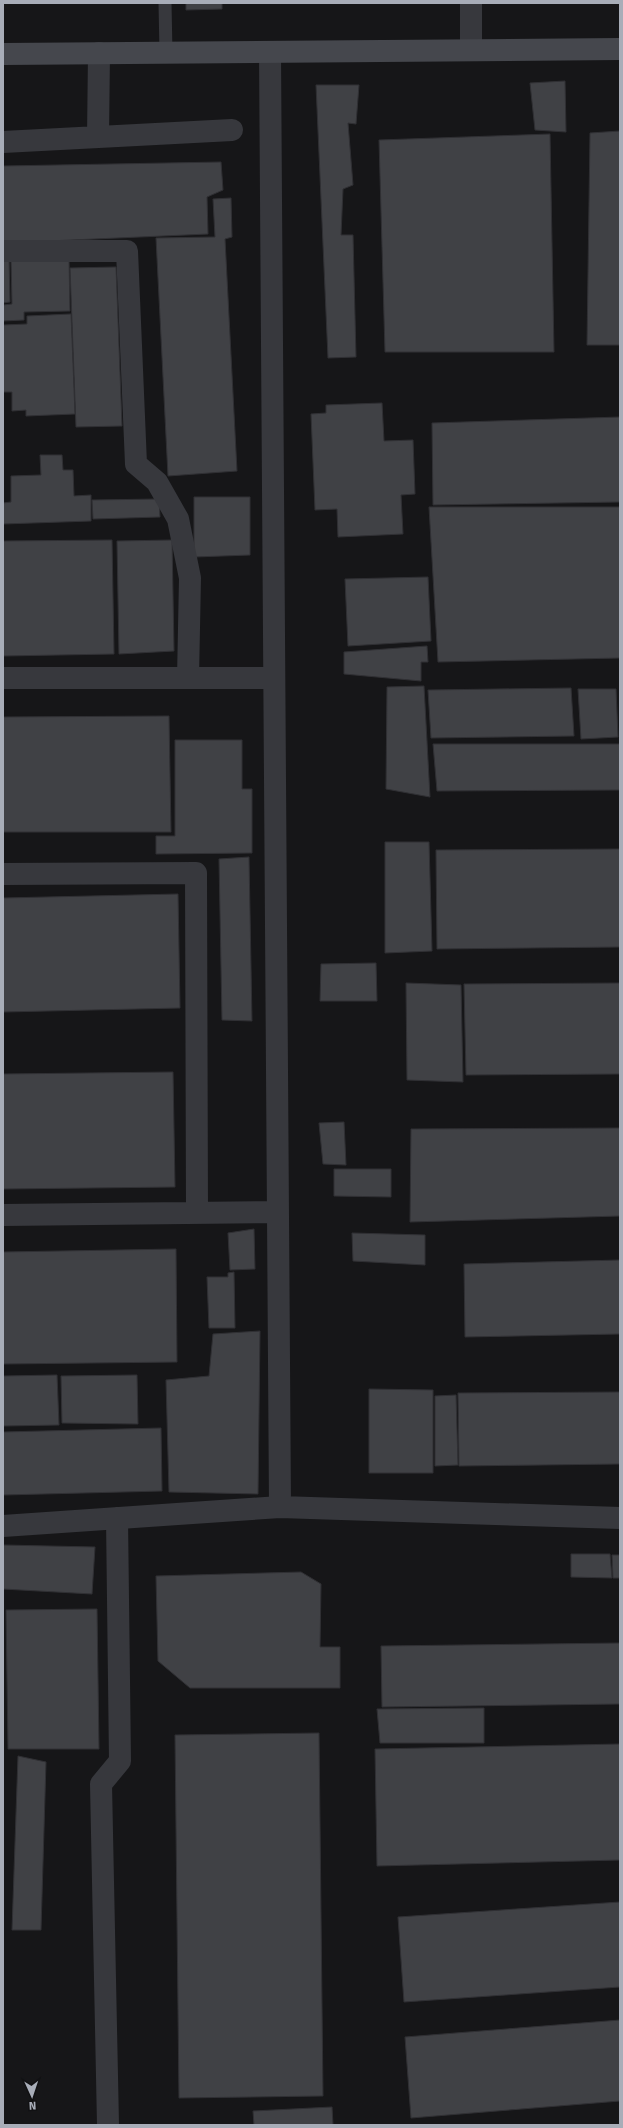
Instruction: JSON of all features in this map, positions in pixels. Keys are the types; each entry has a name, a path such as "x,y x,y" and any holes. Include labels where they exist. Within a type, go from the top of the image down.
{"street":[{"path":"470,3 471,50"},
{"path":"3,54 620,49"},
{"path":"270,52 280,1507"},
{"path":"98,137 99,53"},
{"path":"3,142 232,130"},
{"path":"3,251 128,251 136,464 157,482 178,519 190,578 188,678"},
{"path":"3,678 274,678"},
{"path":"3,874 196,873 197,1213"},
{"path":"3,1215 271,1212"},
{"path":"3,1526 280,1507 620,1518"},
{"path":"108,2125 101,1784 120,1761 117,1518"}],"lane":[{"path":"165,3 166,53"}],"building":[{"path":"186,3 222,3 222,9 186,10"},
{"path":"565,81 566,132 535,130 530,83"},
{"path":"316,85 359,85 356,124 348,123 353,185 343,189 341,235 353,235 356,357 328,358"},
{"path":"620,131 620,345 587,345 590,133"},
{"path":"550,134 554,352 385,352 379,140"},
{"path":"221,162 223,190 207,197 208,234 3,243 3,166"},
{"path":"231,198 232,237 225,239 237,471 168,476 156,238 215,237 213,199"},
{"path":"3,257 9,257 10,302 3,303"},
{"path":"11,260 69,260 70,311 24,312 24,320 3,321 3,305 12,304"},
{"path":"116,267 122,426 76,427 70,268"},
{"path":"71,314 75,414 26,416 26,410 12,411 12,392 3,392 3,325 27,324 27,316"},
{"path":"382,403 384,441 413,440 415,494 401,495 403,534 338,537 337,509 315,510 311,414 326,413 326,405"},
{"path":"620,417 620,502 433,505 432,423"},
{"path":"40,455 62,455 63,470 73,470 74,496 91,495 91,521 3,524 3,503 11,502 11,476 41,475"},
{"path":"194,497 250,497 250,555 194,557"},
{"path":"159,499 160,517 93,519 92,500"},
{"path":"429,507 620,507 620,658 438,662"},
{"path":"112,540 114,654 3,656 3,541"},
{"path":"172,540 174,651 119,654 117,541"},
{"path":"428,577 431,641 348,646 345,579"},
{"path":"427,646 428,662 421,662 421,681 344,674 344,652"},
{"path":"424,686 430,797 386,789 387,687"},
{"path":"571,688 574,736 431,738 428,690"},
{"path":"578,689 616,689 618,737 581,739"},
{"path":"169,716 171,832 3,832 3,717"},
{"path":"175,740 242,740 242,789 252,789 252,853 156,854 156,836 175,836"},
{"path":"433,744 620,744 620,790 437,791"},
{"path":"385,842 429,842 432,951 385,953"},
{"path":"620,849 620,947 437,949 436,850"},
{"path":"249,857 252,1021 222,1020 219,859"},
{"path":"178,894 180,1008 3,1012 3,898"},
{"path":"376,963 377,1001 320,1001 321,964"},
{"path":"406,983 461,985 463,1082 407,1080"},
{"path":"620,983 620,1074 466,1075 464,984"},
{"path":"173,1072 175,1187 3,1189 3,1074"},
{"path":"344,1122 346,1165 323,1164 319,1123"},
{"path":"620,1128 620,1216 410,1222 411,1129"},
{"path":"334,1169 391,1169 391,1197 334,1196"},
{"path":"254,1229 255,1269 230,1270 228,1233"},
{"path":"352,1233 425,1235 425,1265 353,1261"},
{"path":"176,1249 177,1362 3,1364 3,1252"},
{"path":"620,1260 620,1334 465,1337 464,1264"},
{"path":"234,1272 235,1328 209,1328 207,1277 228,1277 228,1273"},
{"path":"260,1331 258,1494 169,1492 166,1380 209,1376 213,1334"},
{"path":"57,1375 59,1425 3,1426 3,1376"},
{"path":"137,1375 138,1424 62,1423 61,1376"},
{"path":"369,1389 433,1390 433,1473 369,1473"},
{"path":"620,1392 620,1464 459,1466 458,1393"},
{"path":"456,1395 458,1465 435,1466 435,1396"},
{"path":"161,1428 162,1491 3,1495 3,1432"},
{"path":"3,1545 95,1547 92,1594 3,1589"},
{"path":"571,1554 610,1554 612,1578 571,1577"},
{"path":"612,1555 620,1555 620,1578 613,1578"},
{"path":"301,1572 321,1584 320,1647 340,1647 340,1688 190,1688 158,1661 156,1576"},
{"path":"97,1609 99,1749 8,1749 6,1610"},
{"path":"620,1643 620,1704 382,1707 381,1646"},
{"path":"484,1708 484,1743 380,1743 377,1709"},
{"path":"319,1733 323,2096 179,2098 175,1735"},
{"path":"620,1744 620,1860 377,1866 375,1749"},
{"path":"18,1756 46,1762 41,1930 12,1930"},
{"path":"620,1902 620,1987 404,2002 398,1917"},
{"path":"620,2020 620,2101 411,2118 405,2037"},
{"path":"332,2107 333,2125 254,2125 253,2111"}]}
